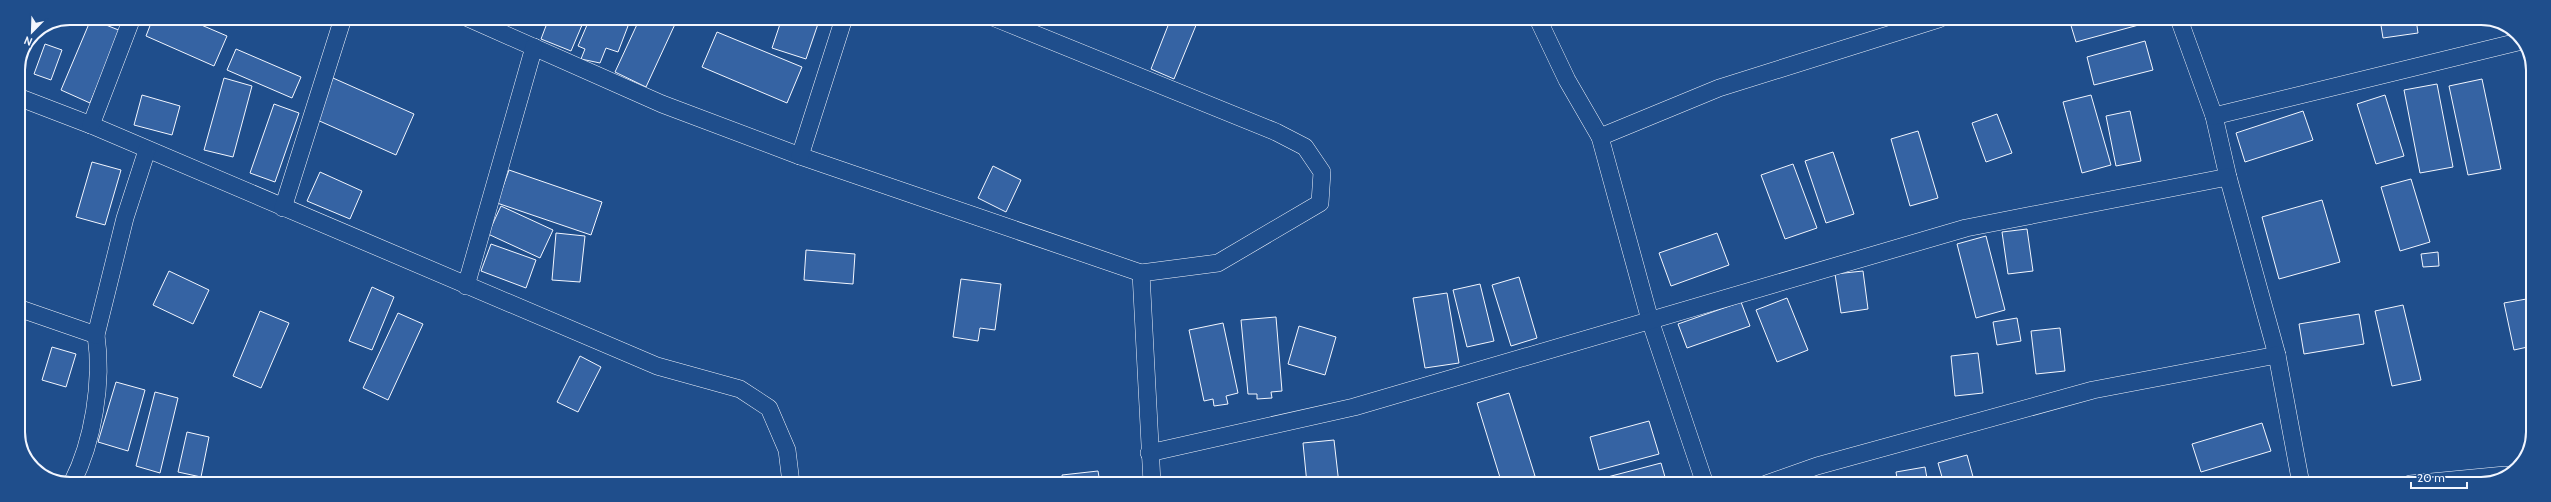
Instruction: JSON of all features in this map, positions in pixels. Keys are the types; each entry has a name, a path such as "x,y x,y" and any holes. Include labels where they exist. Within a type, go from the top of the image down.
{"street":[{"path":"90,125 129,25"},
{"path":"282,208 341,25"},
{"path":"483,25 662,104 800,156 1141,273 1218,263 1320,203 1322,172 1305,147 1276,132 1012,25"},
{"path":"800,156 842,25"},
{"path":"1541,25 1567,80 1600,137 1650,320 1703,477"},
{"path":"1600,137 1719,88 1920,25"},
{"path":"2181,25 2214,116 2228,177 2277,355 2301,477"},
{"path":"2214,116 2516,42"},
{"path":"466,286 534,48"},
{"path":"25,100 90,125 282,208 657,366 740,389 769,408 787,450 790,477"},
{"path":"75,477 84,459 94,413 97,369 96,335 124,218 148,150"},
{"path":"1149,453 1354,407 1966,228 2228,177"},
{"path":"1141,273 1151,477"},
{"path":"25,310 96,335"},
{"path":"1786,477 1817,466 2093,390 2277,355"}],"building":[{"path":"88,25 106,25 121,31 90,103 61,90"},
{"path":"150,25 201,25 227,36 214,66 146,36"},
{"path":"546,25 582,25 571,51 541,39"},
{"path":"587,25 628,26 618,52 606,48 600,63 581,59 585,49 578,46"},
{"path":"637,25 675,25 646,87 615,72"},
{"path":"780,25 818,25 806,59 772,48"},
{"path":"1168,25 1196,25 1174,79 1151,69"},
{"path":"2071,25 2139,25 2076,42"},
{"path":"2381,25 2417,25 2418,33 2383,38"},
{"path":"717,32 802,67 787,103 702,67"},
{"path":"2145,41 2153,70 2094,85 2087,57"},
{"path":"52,46 62,50 51,80 34,74 42,52 52,52"},
{"path":"236,49 301,77 292,98 227,70"},
{"path":"224,78 252,86 233,157 204,150"},
{"path":"333,78 414,114 396,155 315,119"},
{"path":"2482,79 2501,169 2468,175 2449,86"},
{"path":"2437,84 2453,167 2420,173 2404,90"},
{"path":"142,95 180,106 172,135 134,125"},
{"path":"2091,95 2111,165 2082,173 2063,102"},
{"path":"2385,95 2404,156 2376,164 2357,104"},
{"path":"274,104 299,113 275,182 250,173"},
{"path":"2130,111 2141,161 2116,166 2106,116"},
{"path":"2303,111 2313,140 2245,162 2236,133"},
{"path":"1997,114 2012,153 1986,162 1972,123"},
{"path":"1918,131 1938,198 1910,206 1891,139"},
{"path":"1833,152 1854,214 1826,223 1805,161"},
{"path":"92,162 121,170 105,225 76,217"},
{"path":"1793,164 1817,228 1785,239 1761,175"},
{"path":"993,166 1021,180 1006,212 978,198"},
{"path":"509,170 602,202 591,235 497,203"},
{"path":"320,172 362,191 350,219 307,201"},
{"path":"2411,179 2430,242 2400,251 2381,187"},
{"path":"2322,200 2340,262 2279,279 2262,217"},
{"path":"501,206 553,230 540,258 488,234"},
{"path":"2027,229 2033,271 2008,274 2002,232"},
{"path":"556,233 585,236 580,282 552,280"},
{"path":"1717,233 1729,265 1671,286 1659,253"},
{"path":"1986,236 2005,310 1976,318 1957,244"},
{"path":"491,244 536,260 526,288 481,271"},
{"path":"806,250 855,254 853,284 804,280"},
{"path":"2438,252 2439,266 2423,267 2421,254"},
{"path":"169,271 209,290 193,324 153,305"},
{"path":"1863,271 1868,309 1841,313 1835,274"},
{"path":"1519,277 1537,338 1511,346 1492,285"},
{"path":"961,279 1001,284 995,330 980,328 978,341 953,337"},
{"path":"1480,284 1494,341 1467,347 1453,290"},
{"path":"372,287 394,297 372,350 349,341"},
{"path":"1447,293 1459,363 1425,368 1413,298"},
{"path":"1787,298 1808,350 1777,362 1756,310"},
{"path":"2526,299 2526,347 2514,350 2504,303"},
{"path":"1741,302 1750,326 1687,348 1678,324"},
{"path":"2403,305 2421,380 2392,386 2375,311"},
{"path":"260,311 289,323 261,388 233,376"},
{"path":"398,313 423,324 388,400 363,388"},
{"path":"2359,314 2364,344 2304,354 2299,324"},
{"path":"1276,317 1282,391 1271,392 1272,398 1257,399 1257,394 1248,394 1241,320"},
{"path":"2017,318 2021,341 1997,345 1993,322"},
{"path":"1223,323 1238,393 1226,396 1228,404 1214,406 1213,399 1204,401 1189,330"},
{"path":"1299,326 1336,337 1325,375 1288,364"},
{"path":"2060,328 2065,371 2036,374 2031,331"},
{"path":"52,347 76,354 66,387 42,380"},
{"path":"1978,353 1983,393 1955,396 1951,356"},
{"path":"580,356 601,367 578,412 557,402"},
{"path":"116,382 145,390 128,451 98,442"},
{"path":"155,392 178,398 160,473 136,466"},
{"path":"1509,393 1535,476 1500,477 1477,403"},
{"path":"1649,421 1659,454 1599,470 1590,437"},
{"path":"2262,423 2271,451 2201,472 2192,444"},
{"path":"187,432 209,437 201,477 178,472"},
{"path":"1334,440 1338,477 1306,477 1303,443"},
{"path":"1967,455 1973,477 1942,477 1938,463"},
{"path":"1661,463 1665,477 1607,477"},
{"path":"1925,467 1927,477 1897,477 1896,472"},
{"path":"1098,471 1099,477 1062,477 1062,475"}]}
